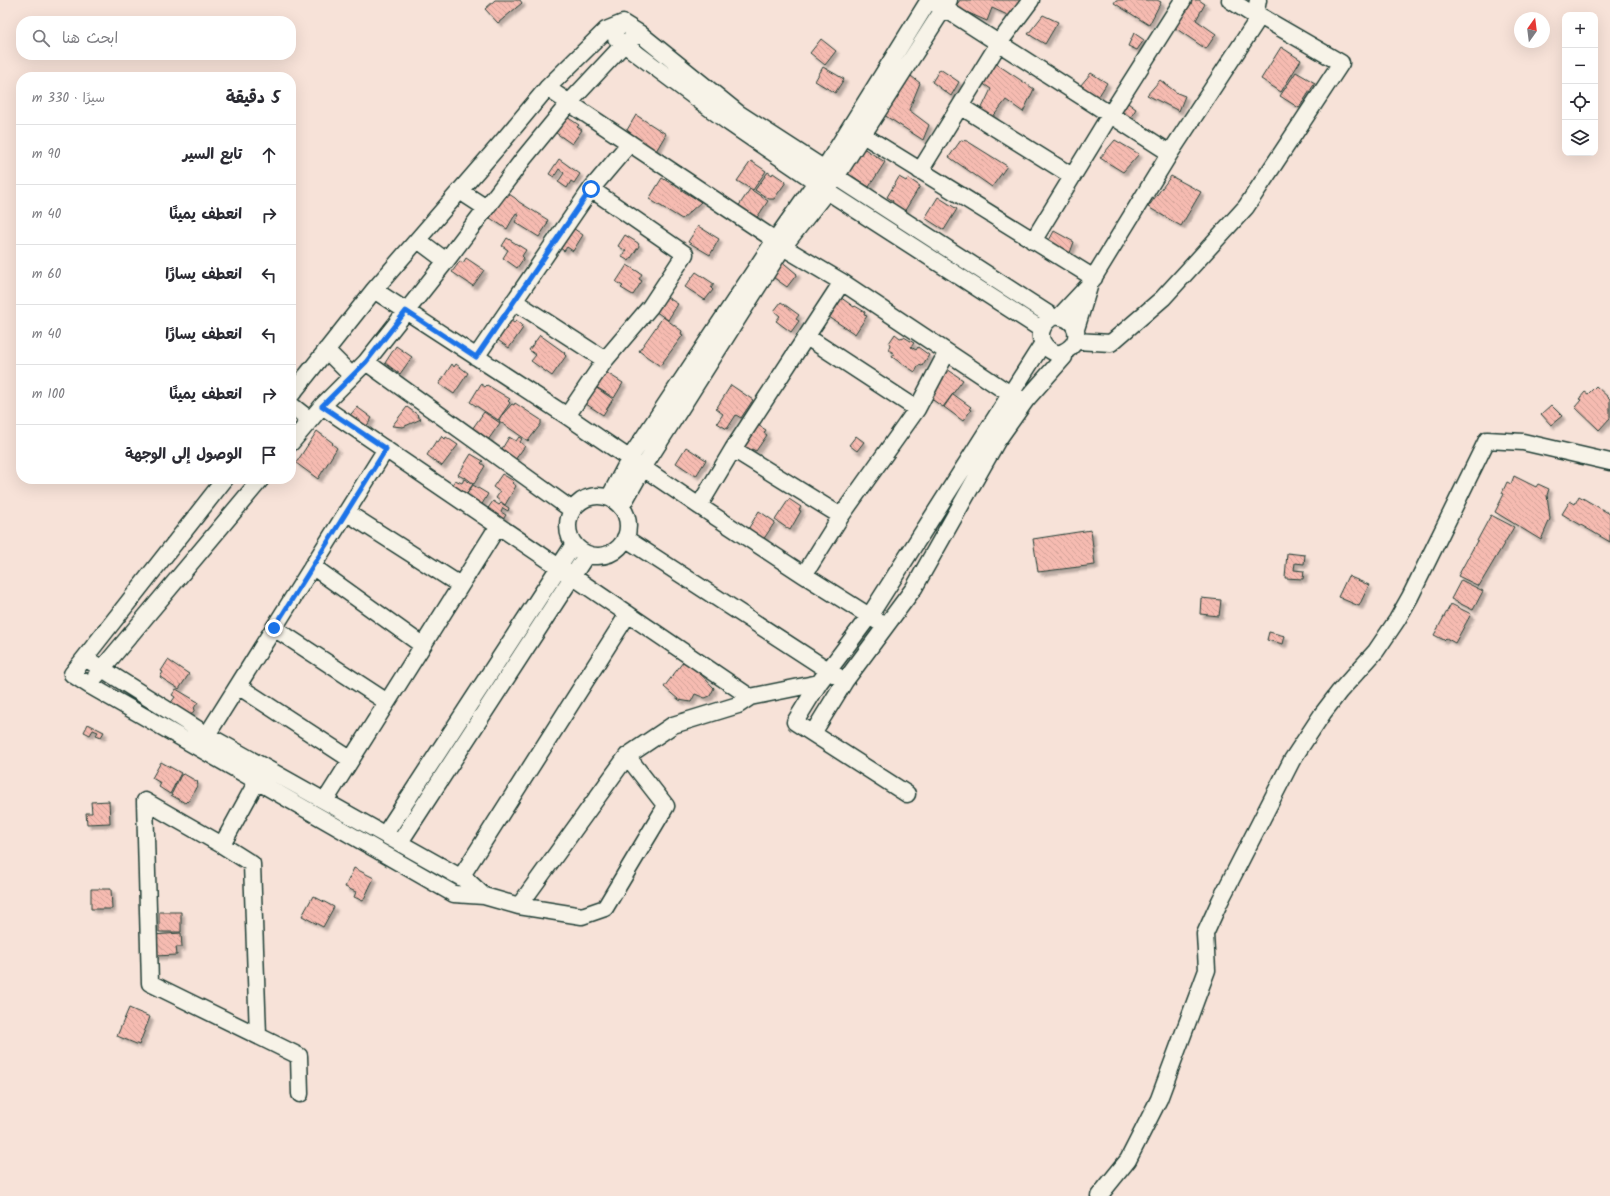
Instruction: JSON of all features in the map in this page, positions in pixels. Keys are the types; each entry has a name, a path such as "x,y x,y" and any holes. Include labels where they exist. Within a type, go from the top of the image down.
{"street":[{"path":"920,171 999,43 1031,0"},
{"path":"1033,241 1110,114 1183,0"},
{"path":"1076,335 1111,343 1163,298 1246,206 1341,63 1258,11 1230,0"},
{"path":"938,2 1170,153"},
{"path":"615,502 636,463 779,243 826,180 863,135 938,2"},
{"path":"826,180 938,2"},
{"path":"813,733 845,681 914,588 997,441 1026,400 1064,357 1063,352 1068,350 1076,335 1092,282 1258,11"},
{"path":"296,389 374,290 547,88 606,30 623,23 639,32 738,113 826,180 1042,336 1046,348 1064,357"},
{"path":"606,30 728,122 1056,317 1069,320 1076,335"},
{"path":"296,437 322,406 366,362 446,261 524,158 569,103 624,44 639,32"},
{"path":"547,88 779,243 842,282 1010,394 1026,400"},
{"path":"960,106 1072,176"},
{"path":"863,135 1033,241 1092,282"},
{"path":"502,142 524,158"},
{"path":"476,357 591,189 630,143"},
{"path":"567,416 605,360 650,307 684,254 591,189"},
{"path":"460,191 486,208"},
{"path":"418,240 446,261"},
{"path":"699,506 733,449 842,282"},
{"path":"907,794 795,722 829,670 870,615 1010,394 1042,336 1044,324 1056,317 1092,282"},
{"path":"374,290 567,416 804,575 886,626"},
{"path":"514,301 605,360"},
{"path":"807,337 917,409"},
{"path":"326,350 352,376"},
{"path":"804,575 841,516 917,409 948,352"},
{"path":"366,362 572,510"},
{"path":"322,406 750,697"},
{"path":"296,409 310,420"},
{"path":"1099,1196 1128,1160 1159,1099 1207,970 1205,934 1292,760 1319,718 1339,692 1376,652 1397,620 1414,590 1487,440 1523,442 1610,462"},
{"path":"207,735 386,449"},
{"path":"733,449 841,516"},
{"path":"221,484 72,674 454,894 484,896 519,906 582,916 605,908 666,806 627,756"},
{"path":"89,685 257,484"},
{"path":"599,496 615,502 627,520 628,529 625,538 617,549 605,555 596,556 581,549 569,534 568,522 572,510 579,502 588,498 599,496"},
{"path":"203,507 224,523"},
{"path":"346,512 460,585"},
{"path":"325,800 498,526"},
{"path":"625,538 845,681"},
{"path":"385,834 581,549"},
{"path":"164,556 183,572"},
{"path":"312,566 422,645"},
{"path":"400,842 566,572"},
{"path":"461,877 628,614"},
{"path":"274,628 387,702"},
{"path":"84,658 207,735 461,877 469,882 484,896"},
{"path":"519,906 627,756 673,725 738,705 750,697 820,684"},
{"path":"238,686 350,759"},
{"path":"222,845 257,781 270,770"},
{"path":"258,1035 252,864 145,801 150,983 299,1056 300,1094"}],"building":[{"path":"495,0 520,0 522,3 498,23 485,9"},
{"path":"960,0 1021,1 1014,18 992,8 987,21 955,7"},
{"path":"1116,0 1157,0 1161,2 1149,25 1114,3"},
{"path":"1183,0 1199,0 1205,4 1196,20 1216,34 1206,49 1168,23"},
{"path":"1043,15 1058,22 1045,44 1028,34"},
{"path":"1134,33 1144,40 1137,50 1128,46"},
{"path":"821,39 836,51 825,65 810,53"},
{"path":"1281,47 1301,60 1281,92 1261,79"},
{"path":"989,59 1034,89 1023,112 1006,100 992,118 980,112 991,89 976,79"},
{"path":"823,67 844,79 835,93 815,81"},
{"path":"940,69 959,82 951,96 932,82"},
{"path":"1296,72 1315,83 1299,108 1280,96"},
{"path":"907,73 920,83 909,110 929,125 923,140 881,113"},
{"path":"1091,73 1107,83 1094,104 1075,92"},
{"path":"1160,80 1177,93 1185,96 1179,111 1147,95"},
{"path":"1121,98 1136,109 1126,125 1110,115"},
{"path":"636,115 666,134 655,153 624,135"},
{"path":"567,117 579,125 577,127 582,130 572,144 556,133 558,131 556,129"},
{"path":"961,140 967,141 1007,166 992,187 949,157"},
{"path":"1115,140 1139,154 1123,172 1100,158"},
{"path":"860,146 885,162 869,187 843,172"},
{"path":"559,159 580,174 574,183 571,181 567,188 558,182 564,173 559,169 554,177 549,174"},
{"path":"751,161 766,171 753,190 737,181"},
{"path":"768,172 772,175 773,173 786,182 774,199 769,199 755,190"},
{"path":"1171,176 1201,192 1181,226 1148,207"},
{"path":"899,177 906,181 908,178 920,186 904,212 892,204 893,201 887,197"},
{"path":"662,178 701,202 682,219 649,199"},
{"path":"750,189 768,201 756,219 738,207"},
{"path":"509,194 548,220 548,223 539,237 515,222 519,215 516,213 507,229 490,218 505,195 507,197"},
{"path":"938,197 957,209 944,230 925,218"},
{"path":"570,226 583,235 573,251 567,247 564,251 555,244"},
{"path":"698,226 719,239 710,255 688,242"},
{"path":"1054,231 1074,242 1067,261 1045,248"},
{"path":"625,235 638,243 639,246 629,261 622,257 626,251 618,246"},
{"path":"507,238 526,250 522,256 524,258 517,268 503,258 508,250 502,246"},
{"path":"466,258 484,270 473,286 452,272 460,261 463,263"},
{"path":"780,260 797,274 787,287 770,275"},
{"path":"627,265 642,274 639,279 642,281 633,295 621,288 623,286 616,282"},
{"path":"696,272 714,284 711,288 713,290 705,300 685,287"},
{"path":"662,294 678,304 668,320 652,309"},
{"path":"840,297 854,307 855,306 865,312 864,315 867,316 855,334 826,315"},
{"path":"781,302 799,315 796,319 799,321 791,332 776,321 780,316 774,311"},
{"path":"663,317 682,331 681,334 683,335 660,366 639,351"},
{"path":"507,318 514,323 516,320 522,325 521,327 523,328 509,348 495,338"},
{"path":"895,334 900,338 904,337 914,343 911,347 916,350 918,347 929,355 922,366 919,365 915,372 892,357 894,353 888,350 890,345 889,343"},
{"path":"540,335 565,353 564,354 566,356 552,376 531,361 536,355 529,350"},
{"path":"396,346 412,357 400,374 385,363"},
{"path":"452,364 454,367 456,364 468,373 454,394 439,384"},
{"path":"947,369 963,380 943,407 927,396"},
{"path":"604,371 623,383 614,398 593,385"},
{"path":"481,384 485,387 487,385 510,399 508,401 510,403 498,420 470,402"},
{"path":"592,385 613,399 603,415 583,402"},
{"path":"731,385 753,400 741,418 736,415 727,429 717,423 723,414 716,409"},
{"path":"1596,386 1610,399 1610,418 1599,430 1575,407 1585,392 1588,394"},
{"path":"953,394 971,407 969,409 971,410 963,421 944,407"},
{"path":"515,403 541,420 541,424 528,441 499,421 502,415 512,404 514,405"},
{"path":"1551,405 1562,416 1551,425 1541,414"},
{"path":"357,407 372,418 360,436 346,420"},
{"path":"407,407 421,419 403,427 392,426"},
{"path":"484,412 500,423 486,443 470,432"},
{"path":"756,424 766,430 764,433 767,435 756,451 752,449 750,453 738,445"},
{"path":"317,431 333,443 332,444 337,448 318,479 296,463"},
{"path":"442,436 458,445 442,466 427,455 436,441 438,442"},
{"path":"856,436 864,442 857,451 849,445"},
{"path":"509,437 516,441 519,437 522,439 520,442 525,446 515,460 500,452"},
{"path":"686,447 706,460 696,476 676,463"},
{"path":"471,454 483,461 481,463 485,466 474,484 465,477 464,478 458,475"},
{"path":"502,474 514,481 512,483 516,486 505,505 496,498 500,492 493,487"},
{"path":"1514,476 1536,487 1538,484 1549,489 1547,495 1550,519 1541,540 1495,512 1504,494 1502,493 1507,482 1511,484"},
{"path":"464,479 473,484 462,500 449,491 455,480 462,483"},
{"path":"473,485 488,494 478,511 463,500"},
{"path":"1579,496 1610,514 1610,542 1562,514 1570,501 1575,504"},
{"path":"789,499 801,507 799,510 801,511 790,530 775,520"},
{"path":"493,501 499,505 501,503 509,508 508,511 503,508 501,512 506,515 499,525 484,514"},
{"path":"759,511 775,522 761,543 747,531"},
{"path":"1491,515 1514,527 1479,586 1458,576"},
{"path":"1091,530 1095,565 1038,572 1033,539"},
{"path":"1287,553 1305,555 1304,564 1295,563 1294,570 1304,571 1303,579 1285,578"},
{"path":"1348,576 1369,585 1359,606 1338,597"},
{"path":"1461,580 1483,591 1473,610 1451,599"},
{"path":"1201,598 1221,600 1219,616 1200,614"},
{"path":"1451,604 1471,614 1455,643 1446,638 1444,640 1434,635"},
{"path":"1269,632 1285,636 1283,644 1267,640"},
{"path":"168,660 189,674 179,689 160,677 163,672 161,671"},
{"path":"683,662 689,662 714,688 710,696 705,698 695,694 691,702 679,700 664,687"},
{"path":"176,689 198,702 188,720 168,707 175,697 172,695"},
{"path":"88,724 104,732 101,737 96,735 98,732 93,730 90,735 84,732"},
{"path":"161,762 181,773 170,794 159,787 161,783 152,778"},
{"path":"184,774 198,782 188,802 187,801 185,803 171,795 181,775"},
{"path":"109,801 110,823 87,824 86,813 92,813 91,802"},
{"path":"354,868 374,878 363,901 354,897 356,892 345,887"},
{"path":"91,889 111,889 112,909 91,909"},
{"path":"313,896 334,907 323,927 302,916"},
{"path":"159,912 181,912 181,932 159,932"},
{"path":"181,933 182,947 176,947 177,955 154,956 153,935"},
{"path":"129,1008 150,1017 139,1045 117,1036"}],"route":[{"path":"274,628 386,449 322,406 366,362 406,311 476,357 591,189"}]}
